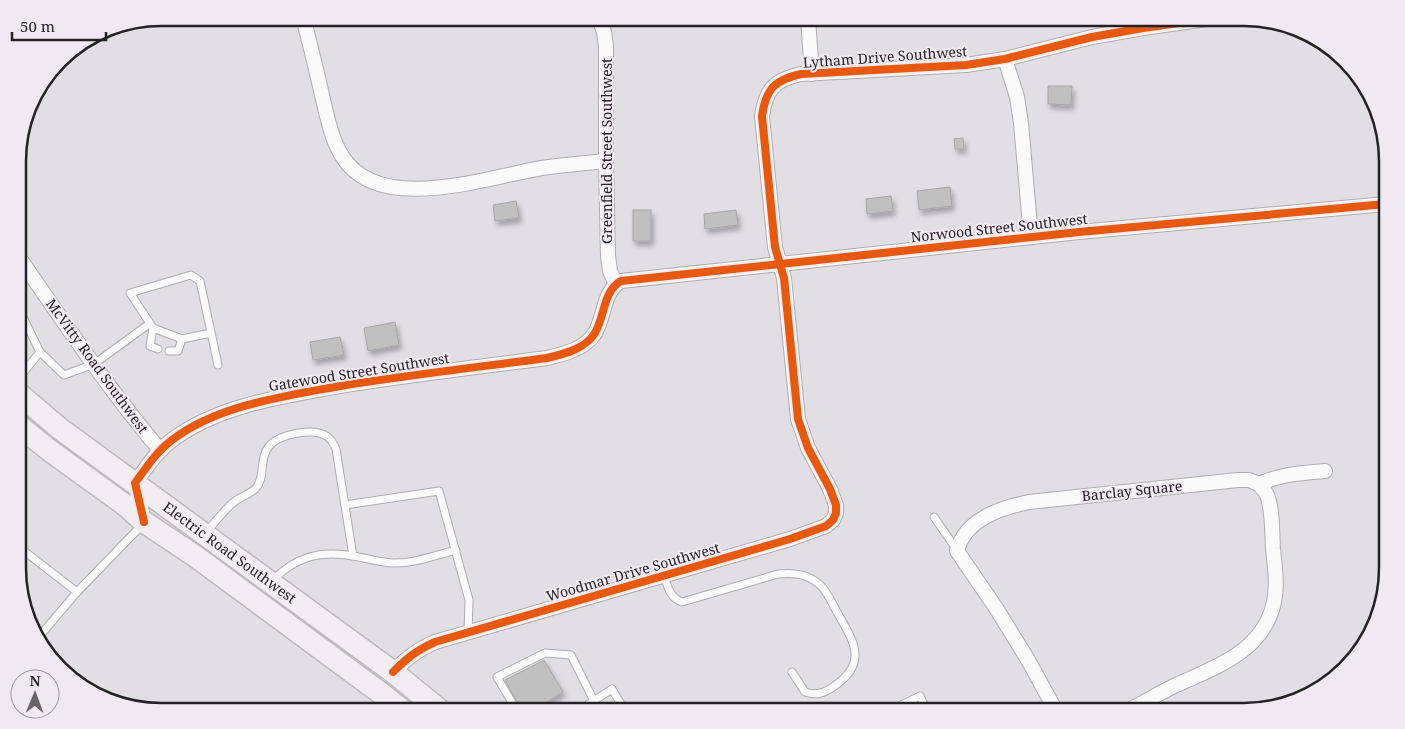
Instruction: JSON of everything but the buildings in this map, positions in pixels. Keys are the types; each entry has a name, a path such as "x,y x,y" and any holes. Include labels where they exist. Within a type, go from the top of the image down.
{"main road":[{"name":"Electric Road Southwest","path":"26,400 59,428 393,672 431,703"},
{"name":"Electric Road Southwest","path":"26,432 125,505 144,522 195,556 393,703"}],"street":[{"path":"305,26 332,135 343,158 351,168 377,184 400,188 437,188 543,168 606,161"},
{"name":"Greenfield Street Southwest","path":"602,26 606,46 608,256 610,270 616,284"},
{"path":"809,26 812,74"},
{"name":"Lytham Drive Southwest","path":"819,470 808,448 798,419 784,278 775,247 762,116 764,104 773,86 781,80 801,74 966,66 1005,60 1092,37 1156,26"},
{"path":"1005,60 1017,97 1021,123 1031,237"},
{"name":"Norwood Street Southwest","path":"616,284 625,280 1031,237 1379,205"},
{"name":"McVitty Road Southwest","path":"27,268 137,424 160,450"},
{"name":"Gatewood Street Southwest","path":"135,483 160,450 173,439 198,424 229,410 278,397 408,375 547,358 566,353 581,346 591,338 610,291 616,284"},
{"name":"Woodmar Drive Southwest","path":"393,672 405,659 435,642 790,539 826,526 836,512 836,505 830,489 819,470"},
{"name":"Barclay Square","path":"957,551 964,533 976,522 995,512 1030,502 1238,480 1249,480 1259,484 1287,474 1324,471"},
{"path":"135,483 144,522"},
{"path":"1144,702 1235,657 1254,641 1268,620 1276,591 1274,558 1269,502 1259,484"},
{"path":"957,551 1005,623 1051,702"}],"lane":[{"path":"211,333 182,339 151,326 130,294 191,275 200,281 218,365"},
{"path":"27,325 40,352 64,375 94,364 151,326"},
{"path":"151,326 150,346 158,349"},
{"path":"169,352 178,351 182,339"},
{"path":"26,369 40,352"},
{"path":"205,534 234,502 258,486 265,453 269,446 286,436 309,432 328,437 336,449 353,556"},
{"path":"345,505 439,491 469,600 468,633"},
{"path":"934,517 957,551"},
{"path":"43,632 77,592 144,522"},
{"path":"271,582 279,573 292,564 319,554 353,556 395,563 456,550"},
{"path":"26,552 77,592"},
{"path":"664,576 672,596 682,602 778,574 801,574 814,580 828,595 852,638 855,663 849,674 825,693 805,692 792,672"},
{"path":"512,703 497,677 545,653 570,655 594,701"},
{"path":"591,703 612,689 620,703"},
{"path":"907,702 920,696 923,702"}],"cycle path":[{"path":"393,672 412,655 435,642 790,539 826,526 833,520 836,513 836,505 830,489 808,448 798,419 784,278 775,247 762,116 766,99 773,87 784,79 801,74 966,65 1005,59 1092,37 1157,26"},
{"path":"144,522 135,483 161,449 190,428 231,410 275,398 340,386 547,358 567,353 591,339 611,291 621,281 1079,232 1379,205"}]}
